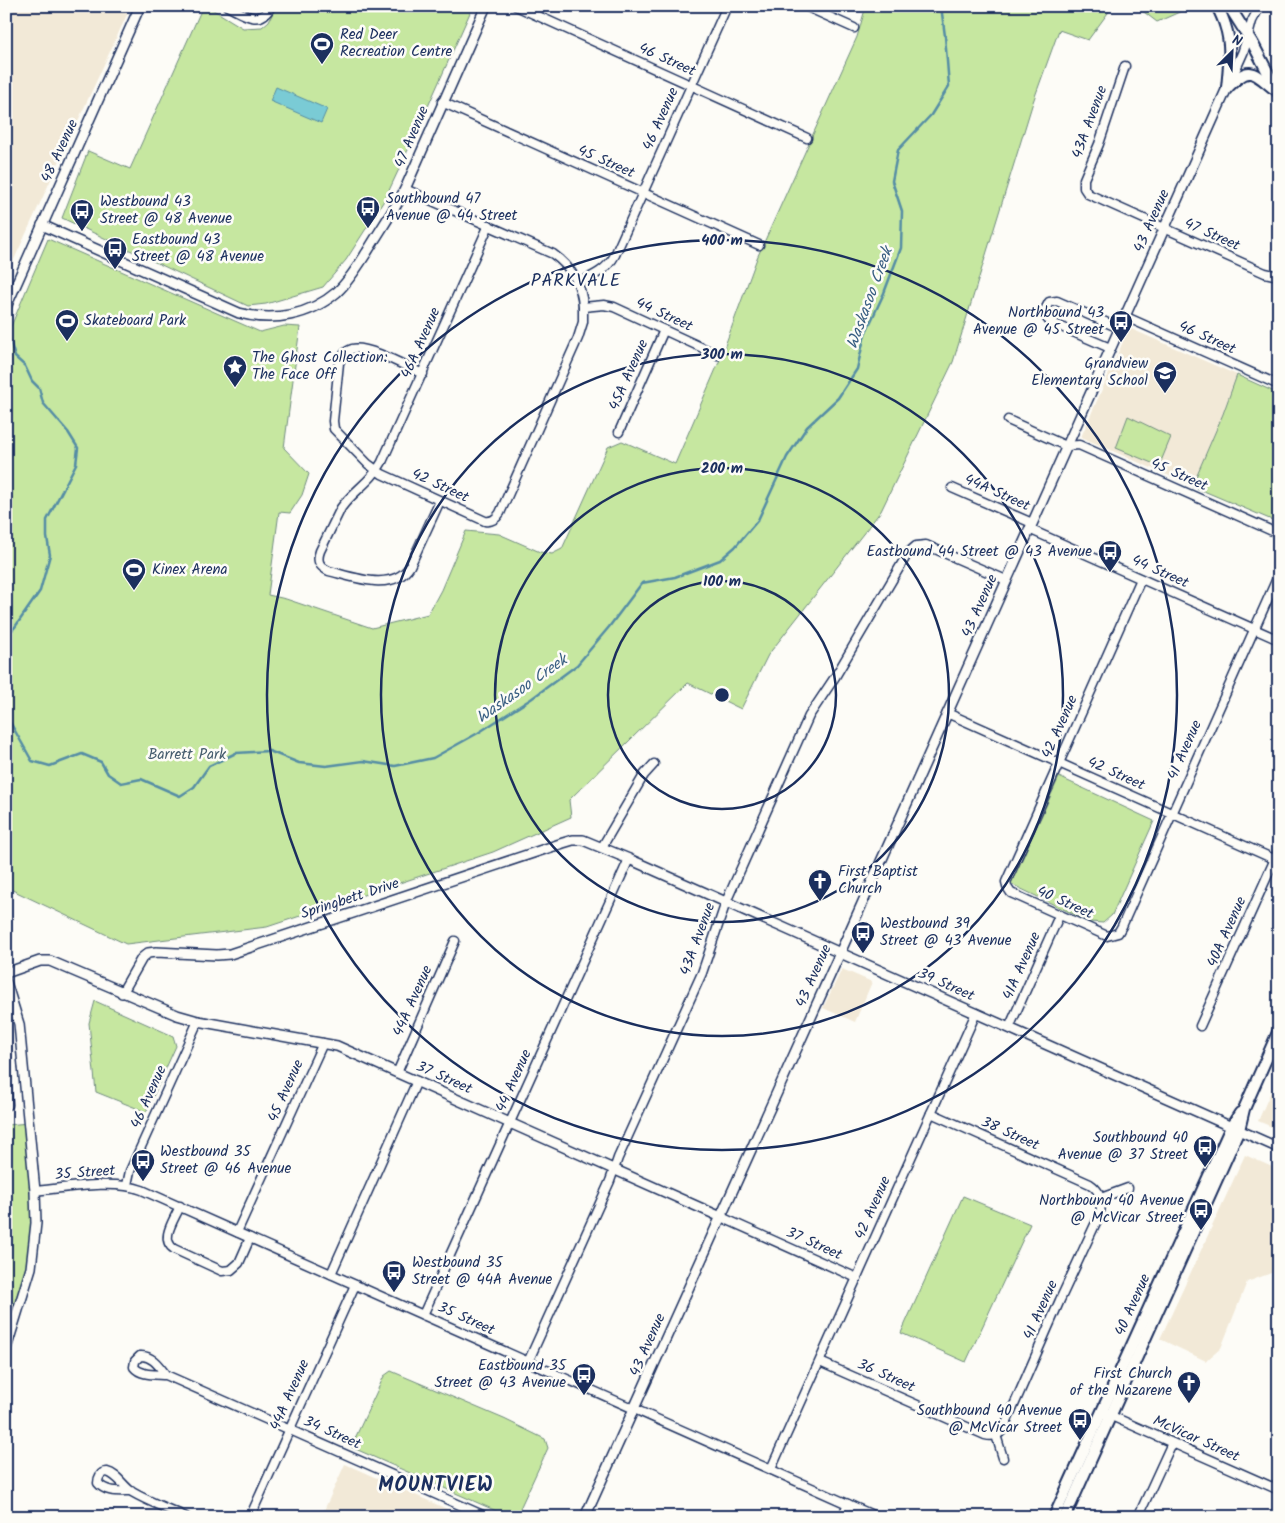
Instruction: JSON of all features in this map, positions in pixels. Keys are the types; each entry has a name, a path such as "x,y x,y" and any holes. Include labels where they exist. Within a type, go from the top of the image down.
{"main road":[{"path":"1217,6 1225,25 1229,47 1227,88"},
{"path":"1229,6 1248,36 1278,93"},
{"path":"1227,88 1239,75 1250,73 1261,78 1278,93"},
{"name":"40 Avenue","path":"1054,1517 1106,1414 1279,1030"},
{"name":"40 Avenue","path":"1065,1517 1106,1414"}],"street":[{"name":"48 Avenue","path":"6,307 140,6"},
{"path":"227,6 250,17 257,18 266,14 270,6"},
{"name":"47 Avenue","path":"42,225 239,313 249,316 274,318 290,316 307,310 330,297 348,279 405,189 486,6"},
{"name":"46 Street","path":"516,6 807,138"},
{"name":"46 Avenue","path":"578,284 601,271 613,259 727,6"},
{"path":"805,6 854,28"},
{"name":"43 Avenue","path":"585,1517 1227,88 1243,52 1252,21 1260,6"},
{"name":"43A Avenue","path":"1084,188 1084,179 1099,144 1126,66"},
{"name":"45 Street","path":"442,102 759,245"},
{"name":"47 Street","path":"1084,188 1090,196 1265,273 1279,276"},
{"path":"405,189 553,254 566,265 578,284 584,307"},
{"name":"46A Avenue","path":"440,501 410,566 403,573 381,582 324,569 318,562 318,557 337,514 345,502 377,471 382,462 489,225"},
{"path":"1110,348 1050,322 1045,316 1046,308 1049,302 1057,300 1119,328"},
{"name":"44 Street","path":"584,307 604,305 614,307 718,355"},
{"name":"42 Street","path":"423,374 363,349 349,350 339,363 333,426 350,446 377,471 484,521 492,521 500,513 578,338 584,307"},
{"name":"46 Street","path":"1124,316 1279,385"},
{"name":"45A Avenue","path":"619,432 664,330"},
{"path":"1008,420 1066,446"},
{"name":"45 Street","path":"1066,446 1079,445 1279,534"},
{"name":"44A Street","path":"952,488 1031,526"},
{"name":"44 Street","path":"1031,526 1141,579 1279,640"},
{"name":"43A Avenue","path":"528,1362 702,973 726,902 809,716 835,677 908,553 916,546 930,546 1006,580"},
{"name":"41 Avenue","path":"1115,935 1122,926 1279,574"},
{"name":"42 Avenue","path":"1007,887 1008,878 1141,579"},
{"name":"42 Street","path":"947,713 1274,859"},
{"path":"602,847 644,775 654,764"},
{"name":"Springbett Drive","path":"122,992 142,958 148,953 230,954 573,840 583,840 602,847"},
{"name":"39 Street","path":"602,847 1279,1148"},
{"name":"40A Avenue","path":"1200,1026 1279,850"},
{"name":"44 Avenue","path":"423,1315 629,859"},
{"name":"40 Street","path":"1007,887 1014,895 1059,916 1102,935 1115,935"},
{"name":"41A Avenue","path":"1009,1028 1059,916"},
{"name":"44A Avenue","path":"397,1073 455,942"},
{"name":"37 Street","path":"6,972 40,961 50,961 165,1012 198,1021 340,1047 857,1278"},
{"path":"6,982 19,1024 35,1191 36,1223 31,1268 6,1349"},
{"name":"42 Avenue","path":"771,1469 976,1013"},
{"name":"46 Avenue","path":"127,1185 130,1170 198,1021"},
{"name":"45 Avenue","path":"237,1232 323,1043"},
{"path":"6,1077 8,1105"},
{"path":"331,1274 417,1081"},
{"name":"38 Street","path":"931,1113 1090,1184 1098,1191 1101,1198"},
{"name":"35 Street","path":"35,1191 118,1184 142,1190 877,1517"},
{"path":"1101,1198 1128,1188"},
{"name":"41 Avenue","path":"996,1435 1004,1428 1099,1216 1101,1198"},
{"path":"180,1206 167,1235 167,1242 169,1245 222,1270 231,1270 237,1266 250,1238"},
{"name":"44A Avenue","path":"250,1517 355,1285"},
{"name":"36 Street","path":"820,1362 984,1435 990,1437 996,1435"},
{"name":"34 Street","path":"166,1375 487,1517"},
{"name":"McVicar Street","path":"1106,1414 1279,1490"},
{"path":"996,1435 1003,1458"},
{"path":"1138,1517 1172,1443"},
{"path":"131,1491 186,1517"},
{"path":"842,1517 848,1504"}],"shaded area":[{"path":"6,6 131,6 6,277"},
{"name":"Grandview Elementary School","path":"1129,328 1237,375 1223,414 1192,486 1081,437"},
{"path":"842,969 872,982 855,1022 823,1008"},
{"path":"1279,1073 1279,1130 1258,1121"},
{"path":"1245,1155 1279,1170 1279,1270 1247,1282 1221,1348 1206,1361 1160,1339"},
{"path":"345,1464 465,1517 321,1517"}],"green space":[{"path":"203,6 207,6 243,28 262,27 269,21 276,6 473,6 385,199 346,260 323,287 266,304 248,306 62,218 88,151 130,169"},
{"name":"Barrett Park","path":"866,6 1113,6 1088,40 1059,30 1033,102 953,362 881,511 768,655 741,709 688,683 569,800 571,817 493,852 267,927 126,944 6,887 6,338 48,239 260,332 284,326 300,327 284,448 309,474 302,495 290,513 279,512 268,595 286,599 372,628 428,614 441,590 466,531 499,534 540,552 552,554 562,549 608,447 622,441 675,464 719,362 757,258 857,37"},
{"path":"1136,6 1193,6 1157,22"},
{"path":"1237,375 1279,394 1279,523 1192,486 1223,414"},
{"path":"1128,416 1171,437 1159,466 1116,448"},
{"path":"1059,777 1154,821 1112,915 1103,923 1090,922 1011,884"},
{"path":"95,1001 173,1036 176,1046 146,1112 96,1092 89,1023"},
{"path":"29,1123 36,1235 6,1349 6,1125"},
{"path":"963,1196 1030,1224 966,1362 901,1333"},
{"path":"391,1371 504,1419 545,1439 548,1448 516,1517 510,1517 351,1447 384,1376"}],"water":[{"path":"276,87 327,109 321,123 270,101"}],"waterway":[{"name":"Waskasoo Creek","path":"6,715 32,761 50,766 82,754 101,762 108,774 121,783 141,779 180,796 194,787 209,766 236,753 269,751 299,763 326,766 363,761 395,766 433,758 478,733 531,699 577,665 642,583 675,577 720,560 735,547 758,520 787,457 807,427 838,398 857,369 865,334 884,293 901,248 902,211 892,181 898,150 931,115 949,86 941,6"},
{"name":"Waskasoo Creek","path":"6,636 15,627 40,591 50,555 47,520 76,464 78,448 68,432 43,403 39,388 32,381 25,366 15,357 9,338"}],"place":[{"name":"Red Deer Recreation Centre","path":"322,65"},
{"name":"Southbound 47 Avenue @ 44 Street","path":"368,229"},
{"name":"Westbound 43 Street @ 48 Avenue","path":"82,232"},
{"name":"Eastbound 43 Street @ 48 Avenue","path":"115,270"},
{"name":"Skateboard Park","path":"67,342"},
{"name":"Northbound 43 Avenue @ 45 Street","path":"1121,343"},
{"name":"The Ghost Collection: The Face Off","path":"235,388"},
{"name":"Grandview Elementary School","path":"1165,394"},
{"name":"Eastbound 44 Street @ 43 Avenue","path":"1110,573"},
{"name":"Kinex Arena","path":"134,591"},
{"name":"First Baptist Church","path":"820,902"},
{"name":"Westbound 39 Street @ 43 Avenue","path":"863,954"},
{"name":"Southbound 40 Avenue @ 37 Street","path":"1205,1168"},
{"name":"Westbound 35 Street @ 46 Avenue","path":"143,1182"},
{"name":"Northbound 40 Avenue @ McVicar Street","path":"1201,1231"},
{"name":"Westbound 35 Street @ 44A Avenue","path":"394,1293"},
{"name":"Eastbound 35 Street @ 43 Avenue","path":"584,1396"},
{"name":"First Church of the Nazarene","path":"1189,1404"},
{"name":"Southbound 40 Avenue @ McVicar Street","path":"1080,1441"}],"district":[{"name":"PARKVALE","path":"576,281"},
{"name":"MOUNTVIEW","path":"436,1486"}]}
